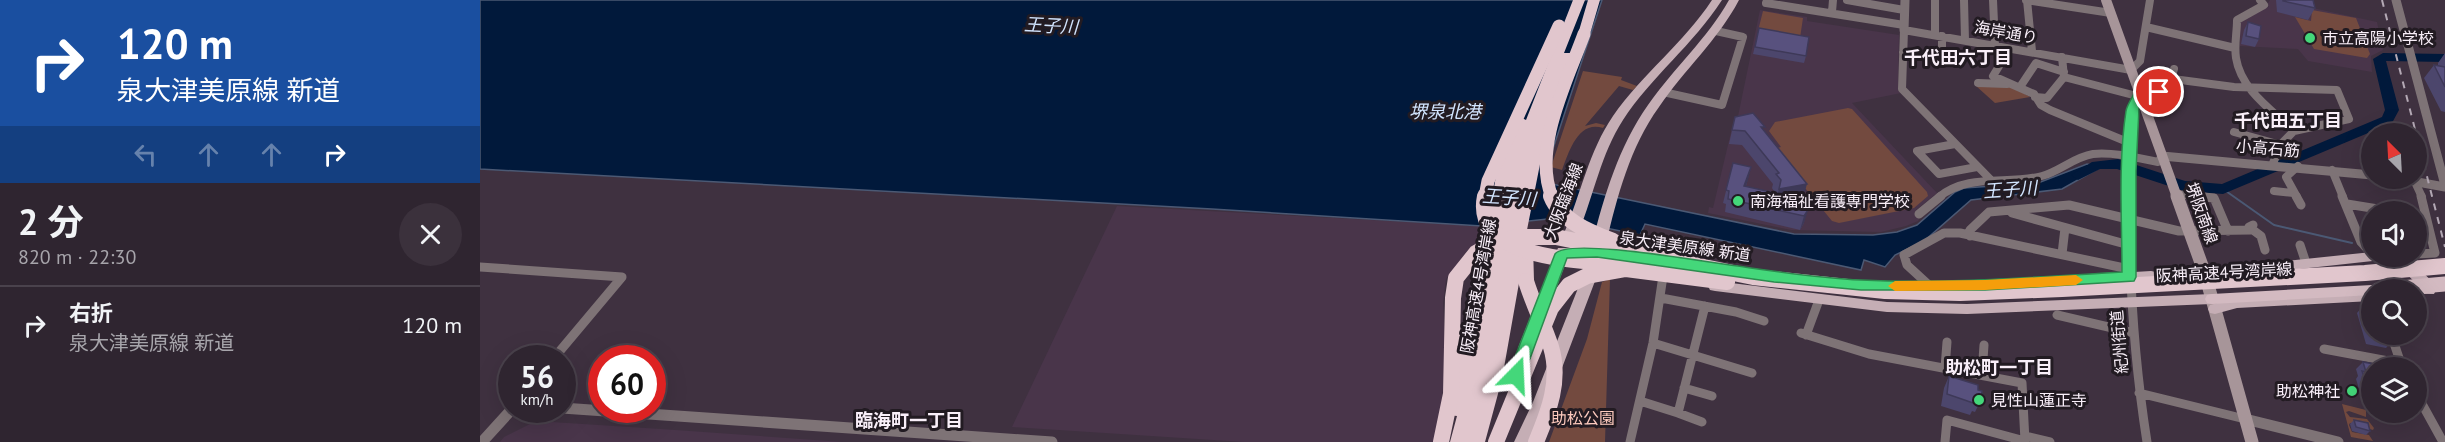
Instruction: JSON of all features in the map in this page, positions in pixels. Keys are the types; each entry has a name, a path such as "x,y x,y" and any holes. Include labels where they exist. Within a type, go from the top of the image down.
{"highway":[{"path":"1574,0 1503,145 1482,197 1484,218 1492,232 1507,243 1532,253 1753,281"},
{"name":"阪神高速4号湾岸線","path":"1460,442 1487,344 1520,159 1538,104 1579,0"},
{"path":"1592,0 1545,156 1544,179 1553,202 1576,223 1612,240 1653,254 1753,281"},
{"name":"阪神高速4号湾岸線","path":"1476,442 1501,343 1533,159 1550,106 1592,0"},
{"path":"1444,442 1478,317 1503,176 1516,132 1539,71"},
{"path":"1533,159 1525,242 1526,281 1550,345 1556,371 1553,398 1536,442"},
{"path":"1444,442 1452,383 1453,288 1461,269 1485,247 1517,237 1556,237 1753,281"},
{"path":"2236,272 2442,259"},
{"name":"阪神高速4号湾岸線","path":"1753,281 1854,289 1960,293 2298,277 2442,259"},
{"path":"1496,442 1551,308 1562,292 1578,280 1597,273 1626,269 1753,281"},
{"name":"阪神高速4号湾岸線","path":"1753,281 1854,298 1963,302 2271,288 2445,276"},
{"path":"2427,286 2445,284"},
{"path":"2214,304 2236,298 2361,291"}],"main road":[{"name":"大阪臨海線","path":"1489,442 1575,225 1607,136 1642,91 1697,31 1717,0"},
{"path":"1522,442 1541,402 1593,268 1613,194 1631,143 1643,120 1663,92 1716,31 1734,0"},
{"name":"堺阪南線","path":"2106,0 2131,70 2137,96 2162,156 2205,274 2252,442"},
{"name":"泉大津美原線 新道","path":"1562,254 1597,252 1774,277 1861,285 1931,287 2129,273 2236,272 2361,257"},
{"name":"泉大津美原線 新道","path":"1562,254 1593,268 1663,276 1707,285 1819,300 1887,307 1967,309 2131,303 2214,304 2361,297"},
{"path":"2408,267 2420,279"}],"street":[{"path":"1832,12 1833,0"},
{"path":"1847,0 1904,10"},
{"path":"1905,0 1902,89 1991,180"},
{"path":"1903,52 1942,58 1935,0"},
{"path":"1964,0 1965,40"},
{"path":"1993,0 1995,45"},
{"path":"2032,51 2027,0 2111,13"},
{"path":"2131,70 2140,61 2150,0"},
{"path":"2260,0 2264,5 2237,20 2235,48 2239,73 2250,88 2294,131"},
{"path":"2396,0 2445,186 2427,184"},
{"name":"海岸通り","path":"1766,3 1802,4 1938,36 2131,70"},
{"path":"2146,27 2235,48"},
{"path":"1663,92 1722,105 1743,37 1716,31"},
{"path":"2000,55 2001,63 1993,76 2036,97 2047,98 2064,74 2062,57"},
{"path":"2017,86 2036,63 2137,96 2159,92 2173,79 2174,69"},
{"path":"2173,79 2196,84 2250,88 2337,90 2344,99 2344,110 2349,119 2294,131 2281,145 2273,163"},
{"path":"1978,83 2017,86"},
{"name":"紀州街道","path":"2137,96 2133,108 2129,163 2129,273 2139,393 2147,442"},
{"path":"2036,97 2041,105 2050,110 2130,143"},
{"path":"2234,132 2281,145"},
{"path":"1954,144 1917,151 1939,174 1977,166"},
{"path":"1919,214 1949,189 1968,183 2042,177 2082,157 2095,154 2129,163 2158,162 2162,156"},
{"name":"小高石筋","path":"2162,156 2273,163 2361,174"},
{"path":"2298,166 2286,177 2301,205"},
{"path":"2332,170 2361,242"},
{"path":"2173,186 2214,198 2228,231"},
{"path":"2418,189 2442,259 2427,256"},
{"path":"2274,191 2294,193"},
{"path":"2347,204 2361,206"},
{"path":"1971,236 1970,230 1989,212 2069,205 2179,231 2228,231 2252,228 2261,236 2265,250"},
{"path":"2006,211 2129,245"},
{"path":"2062,254 2065,228"},
{"path":"1931,287 1907,265 1904,255 1944,232 2062,254 2129,273"},
{"path":"2300,246 2306,263"},
{"path":"480,267 622,277 565,345"},
{"path":"1630,442 1653,343 1663,276"},
{"path":"1661,298 1736,312 1764,321"},
{"path":"1819,300 1803,334 1869,354 2022,383 2025,441 1947,420 1946,442"},
{"path":"1678,413 1705,306"},
{"path":"2057,315 2134,333"},
{"path":"1945,368 1947,342"},
{"path":"1653,343 1752,373"},
{"path":"1982,374 1984,345"},
{"path":"2324,349 2362,357"},
{"path":"1684,388 1712,396"},
{"path":"2139,393 2338,442"},
{"path":"1640,401 1702,422"},
{"path":"576,409 1052,442"},
{"path":"2427,413 2443,442"},
{"path":"482,442 499,423"},
{"path":"2025,436 2050,442"}],"shaded area":[{"name":"市立高陽小学校","path":"2270,0 2307,0 2308,7 2377,22 2383,50 2371,56 2372,72 2308,61 2298,49 2240,46 2240,22 2258,9 2269,7 2267,5"},
{"path":"1760,10 1807,17 1807,21 1899,35 1898,90 1901,93 1852,103 1937,193 1916,210 1920,218 1918,221 1881,232 1791,230 1708,213 1709,207 1713,208 1732,128 1734,121 1737,121"},
{"path":"1117,206 1482,226 1480,244 1467,251 1446,279 1443,303 1446,360 1435,442 1244,442 1012,427"},
{"path":"532,423 567,423 843,442 500,442 504,437"}],"green space":[{"path":"2312,10 2356,18 2370,54 2367,58 2314,49 2295,17 2311,21"},
{"path":"1763,11 1803,18 1800,38 1758,31"},
{"path":"1583,71 1622,77 1621,80 1637,86 1633,90 1619,86 1585,126 1596,123 1605,125 1603,128 1594,127 1581,133 1571,147 1562,170 1551,167"},
{"path":"1976,86 2013,87 2030,97 1995,103"},
{"path":"1852,109 1927,192 1928,196 1914,208 1839,223 1832,221 1773,149 1781,147 1769,131 1775,122"},
{"name":"助松公園","path":"1610,279 1605,442 1549,442 1587,339 1602,282"},
{"path":"2342,404 2361,409 2361,415 2346,412 2350,417 2361,418 2361,423 2370,423 2374,428 2373,430 2350,423 2352,432 2369,435 2373,441 2351,437"}],"water":[{"name":"堺泉北港","path":"480,0 1602,0 1542,182 1794,234 1873,235 1897,232 1917,225 1955,192 1964,188 2038,183 2087,164 2101,167 2062,189 1971,200 1924,241 1895,255 1885,267 1864,260 1861,270 1645,224 1640,235 1557,218 1482,226 480,169"}],"building":[{"path":"2313,0 2315,8 2283,1"},
{"path":"2248,22 2261,26 2259,39 2246,36"},
{"path":"1759,28 1809,37 1806,56 1755,47"},
{"path":"2434,65 2445,67 2445,87"},
{"path":"1753,113 1765,127 1761,127 1807,184 1779,189 1781,180 1776,174 1779,173 1745,131 1732,130 1735,117"},
{"path":"1733,163 1751,167 1744,186 1807,200 1808,210 1804,216 1728,199 1729,191 1726,190"},
{"path":"1949,376 1978,385 1978,390 1982,391 1981,400 1977,399 1976,404 1947,394"},
{"path":"2354,420 2368,423 2370,431 2356,427"}],"waterway":[{"name":"王子川","path":"2078,175 2097,165 2118,164 2184,186 2223,189 2387,120 2392,110 2379,59 2383,57 2445,58"},
{"path":"2223,189 2274,225 2352,243"}],"railway":[{"path":"2382,0 2445,247"}],"slow traffic":[{"path":"1895,286 1931,287 2076,280"}],"place":[{"name":"市立高陽小学校","path":"2310,38"},
{"name":"南海福祉看護専門学校","path":"1738,201"},
{"name":"助松神社","path":"2352,391"},
{"name":"見性山蓮正寺","path":"1979,400"}],"district":[{"name":"千代田六丁目","path":"1958,58"},
{"name":"千代田五丁目","path":"2288,121"},
{"name":"助松町一丁目","path":"1999,368"},
{"name":"臨海町一丁目","path":"909,421"}],"route":[{"path":"1516,375 1562,254 1597,252 1774,277 1861,285 1931,287 2129,277 2129,171 2133,108 2140,98 2139,93 2159,92"}]}
